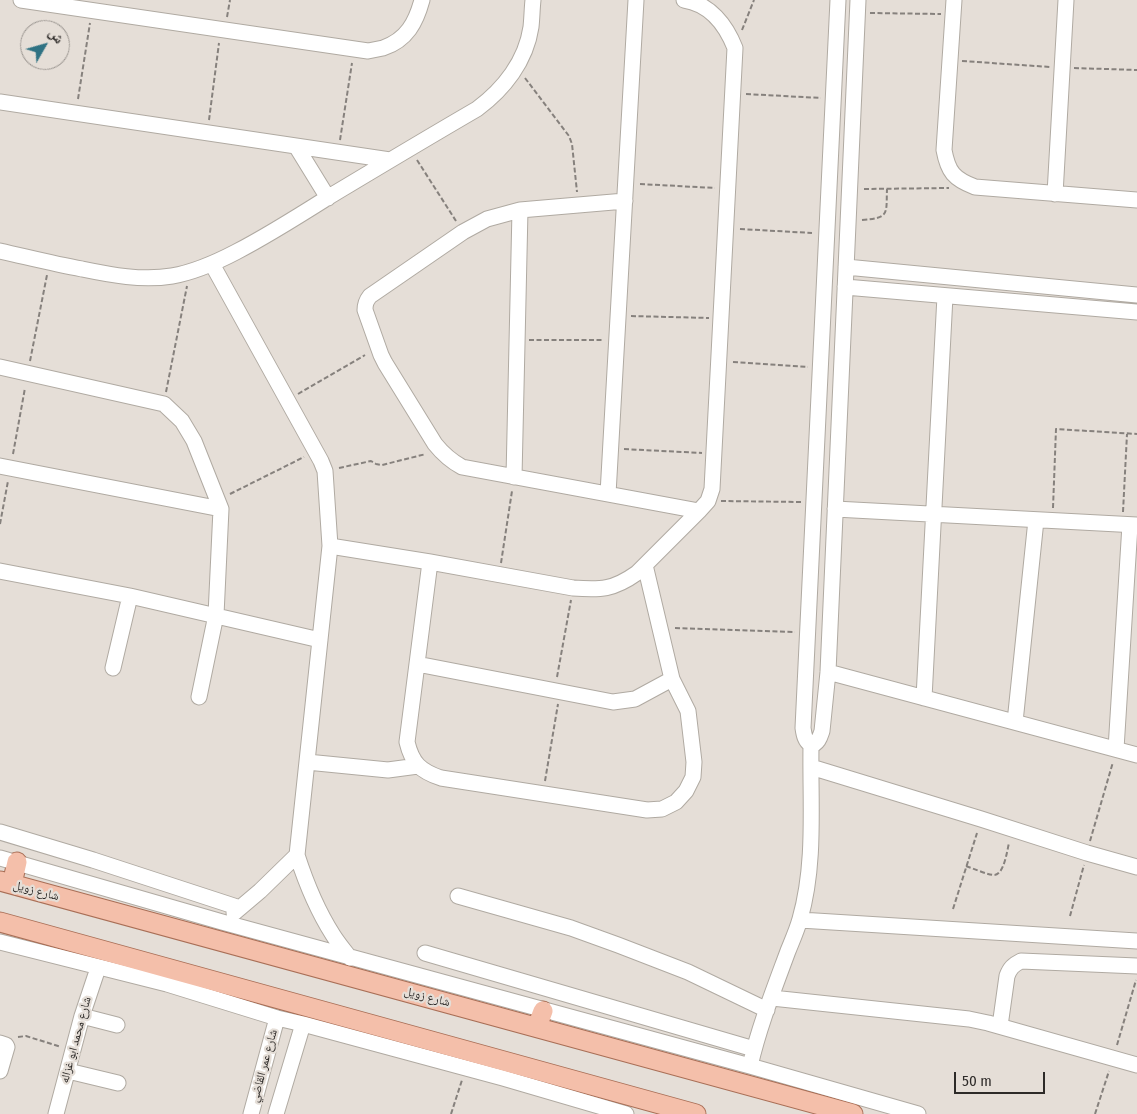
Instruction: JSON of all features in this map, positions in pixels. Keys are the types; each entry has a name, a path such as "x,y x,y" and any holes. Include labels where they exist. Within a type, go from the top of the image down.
{"main road":[{"path":"6,882 8,860"},
{"name":"شارع زويل","path":"6,882 540,1019 853,1114"},
{"path":"0,922 168,976 504,1070 696,1114"}],"street":[{"path":"21,0 368,51 384,48 398,40 410,29 418,15 422,0"},
{"path":"0,251 114,275 134,277 153,278 171,276 212,264 258,241 489,100 508,79 522,55 529,35 533,0"},
{"path":"608,494 636,0"},
{"path":"330,546 573,588 595,590 617,585 637,573 704,506 712,489 735,48 724,25 715,15 693,1 684,0"},
{"path":"750,1066 769,1004 800,920 808,876 811,843 811,745 805,738 803,728 838,0"},
{"path":"1055,194 1066,0"},
{"path":"811,745 815,744 819,739 822,731 828,672 858,6"},
{"path":"953,7 944,150 946,163 953,174 963,182 975,187 1137,200"},
{"path":"0,102 390,160"},
{"path":"296,146 328,198"},
{"path":"830,174 850,183"},
{"path":"625,201 520,210 487,219 463,232 370,296 366,300 365,310 385,363 435,444 447,457 462,467 608,494 704,506"},
{"path":"514,477 520,210"},
{"path":"212,264 321,461 325,472 330,546 297,855 306,883 319,910 333,936 350,958"},
{"path":"846,267 1137,295"},
{"path":"845,287 1137,312"},
{"path":"924,698 945,296"},
{"path":"0,367 164,404 182,421 194,441 219,504 216,615 199,697"},
{"path":"820,372 841,377"},
{"path":"5,467 219,504"},
{"path":"835,509 1130,525 1116,749"},
{"path":"1015,722 1036,520"},
{"path":"430,562 407,742 410,754 418,766 428,774 440,778 647,810 662,809 676,802 686,791 693,777 694,762 688,710 672,679 645,565"},
{"path":"0,571 130,596 320,640"},
{"path":"113,668 130,596"},
{"path":"417,664 613,702 635,699 672,679"},
{"path":"828,672 1137,755"},
{"path":"307,762 388,770 418,766"},
{"path":"811,767 1137,867"},
{"path":"0,832 240,908"},
{"path":"222,922 260,891 297,855"},
{"path":"8,860 350,958 540,1019 750,1066 918,1114"},
{"path":"458,896 571,928 769,1004 969,1019 1137,1065"},
{"path":"800,920 1137,941"},
{"path":"0,942 98,968 168,976 277,1018 466,1068 504,1070 625,1114"},
{"path":"425,953 754,1049"},
{"path":"1000,1026 1007,976 1014,964 1021,961 1137,966"},
{"name":"شارع محمد ابو غزاله","path":"56,1114 82,1016 98,968"},
{"path":"82,1016 117,1025"},
{"name":"شارع عمر القاضي","path":"251,1114 277,1018"},
{"name":"شارع عمر القاضي","path":"276,1114 303,1024"},
{"path":"0,1071 7,1047 3,1044"},
{"path":"68,1071 118,1083"}],"path":[{"path":"207,133 223,30 230,0"},
{"path":"735,48 754,0"},
{"path":"858,6 953,7"},
{"path":"75,113 92,10"},
{"path":"338,152 354,49"},
{"path":"950,61 1137,70"},
{"path":"516,67 569,136 572,144 579,205"},
{"path":"733,94 833,99"},
{"path":"410,148 463,232"},
{"path":"850,183 887,189 949,188 963,182"},
{"path":"626,183 728,189"},
{"path":"848,221 881,218 885,214 887,189"},
{"path":"726,228 827,234"},
{"path":"0,524 5,467 28,374 49,262"},
{"path":"164,404 189,272"},
{"path":"618,316 721,319"},
{"path":"517,340 617,340"},
{"path":"287,400 378,347"},
{"path":"719,361 820,372"},
{"path":"1052,520 1056,428 1137,434"},
{"path":"1128,434 1130,525"},
{"path":"611,448 714,453"},
{"path":"219,504 315,451"},
{"path":"325,472 371,461 382,465 440,451"},
{"path":"500,575 514,477"},
{"path":"704,506 814,502"},
{"path":"542,794 573,588"},
{"path":"660,627 807,632"},
{"path":"1070,916 1116,749"},
{"path":"953,909 982,819"},
{"path":"966,866 994,875 999,873 1012,828"},
{"path":"3,1044 18,1037 26,1036 73,1050"},
{"path":"452,1114 466,1068"}]}
